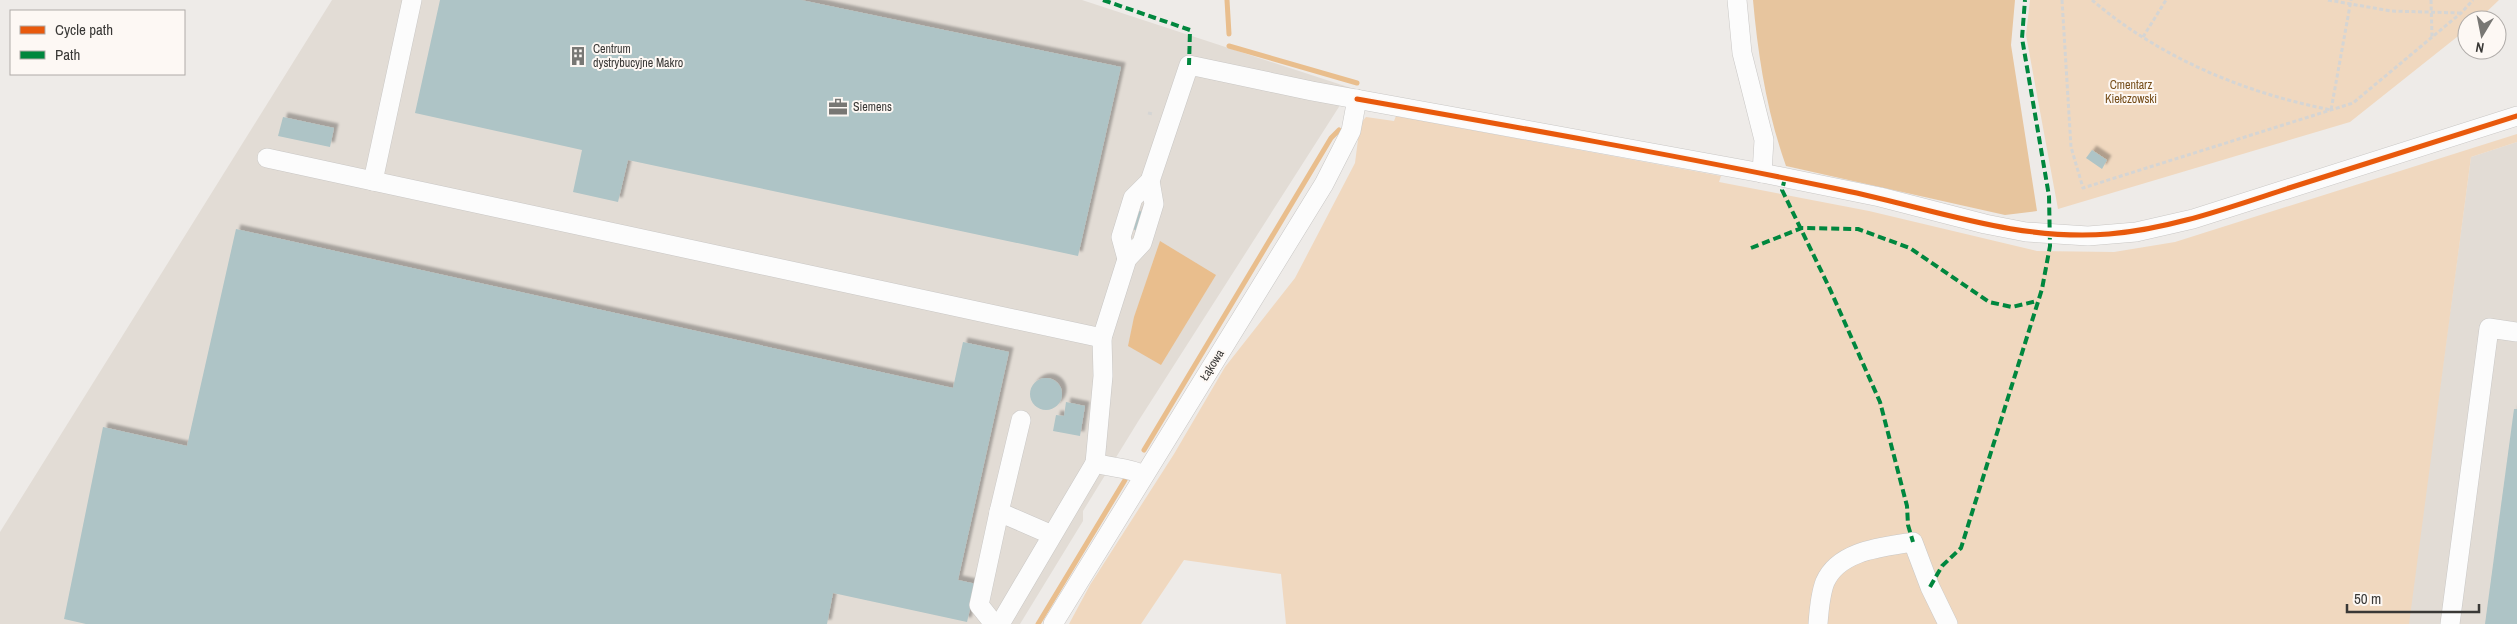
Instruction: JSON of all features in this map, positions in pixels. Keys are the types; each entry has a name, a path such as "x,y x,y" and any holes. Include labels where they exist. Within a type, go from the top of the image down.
{"street":[{"path":"373,181 412,0"},
{"path":"1737,0 1742,53 1764,140 1762,173"},
{"path":"1000,624 1095,464 1103,376 1102,338 1127,259 1121,237 1132,198 1150,181 1189,65 1357,99 1762,173 1880,197 1985,224 2026,232 2088,236 2136,232 2193,219 2517,116"},
{"name":"Łąkowa","path":"1053,624 1324,184 1351,130 1357,99"},
{"path":"267,158 1102,338"},
{"path":"2450,624 2489,328 2517,332"},
{"path":"994,624 980,605 1020,420"},
{"path":"1095,464 1111,468 1131,468 1144,475"},
{"path":"999,512 1052,536"},
{"path":"1818,624 1825,584 1840,564 1852,556 1913,542 1930,587 1948,624"}],"path":[{"path":"2062,0 2071,147 2083,188 2353,103 2457,16"},
{"path":"2092,0 2143,37 2182,60 2233,83 2288,101 2331,110"},
{"path":"2143,37 2166,0"},
{"path":"2328,0 2391,11 2457,13"},
{"path":"2331,110 2350,0"},
{"path":"2431,0 2432,37"},
{"path":"2464,10 2473,0"},
{"path":"1148,113 1154,114"}],"shaded area":[{"path":"332,0 1082,0 1351,88 1139,420 1083,511 1083,521 1020,624 0,624 0,532"},
{"path":"1753,0 2015,0 2011,45 2037,211 2005,215 1786,166 1779,146 1764,84"},
{"path":"2517,142 2517,624 2408,624 2471,157"},
{"path":"1160,241 1216,275 1161,365 1128,346 1134,317"}],"green space":[{"name":"Cmentarz Kiełczowski","path":"2030,0 2499,0 2488,10 2457,10 2457,37 2350,122 2058,209 2026,35"},
{"path":"1396,116 1721,176 1719,182 1869,211 2037,251 2114,252 2175,242 2517,134 2517,142 2471,157 2409,624 1286,624 1281,574 1184,560 1141,624 1069,624 1090,585 1174,454 1225,367 1295,278 1355,163 1360,124 1366,117 1394,121"}],"building":[{"path":"440,0 801,0 1121,67 1078,256 628,160 618,202 573,192 582,150 415,113"},
{"path":"283,117 334,128 330,147 278,136"},
{"path":"2092,150 2107,160 2102,169 2086,158"},
{"path":"1139,211 1144,212 1137,231 1133,229"},
{"path":"236,229 953,388 963,342 1009,352 958,580 976,584 967,622 833,593 827,624 86,624 64,619 103,427 187,446"},
{"path":"1046,378 1058,382 1062,394 1058,406 1046,410 1034,406 1030,394 1034,382"},
{"path":"1066,402 1085,406 1080,436 1053,431 1056,415 1064,416"},
{"path":"2514,409 2517,409 2517,624 2485,624"}],"waterway":[{"path":"1227,0 1229,34"},
{"path":"1229,46 1357,83"},
{"path":"1144,450 1331,138 1339,130"},
{"path":"1038,624 1125,480"}],"marked path":[{"path":"1103,0 1190,30 1189,65"},
{"path":"1930,587 1942,566 1961,548 2042,289 2050,246 2049,196 2022,38 2025,0"},
{"path":"1785,178 1782,190 1829,287 1880,402 1907,506 1908,525 1913,542"},
{"path":"1751,248 1802,228 1858,229 1910,248 1989,302 2012,307 2037,301"}],"cycle path":[{"path":"1357,99 1774,176 1867,195 2005,228 2039,233 2074,235 2109,234 2178,222 2222,210 2517,116"}],"place":[{"name":"Centrum dystrybucyjne Makro","path":"578,56"},
{"name":"Siemens","path":"838,107"}]}
